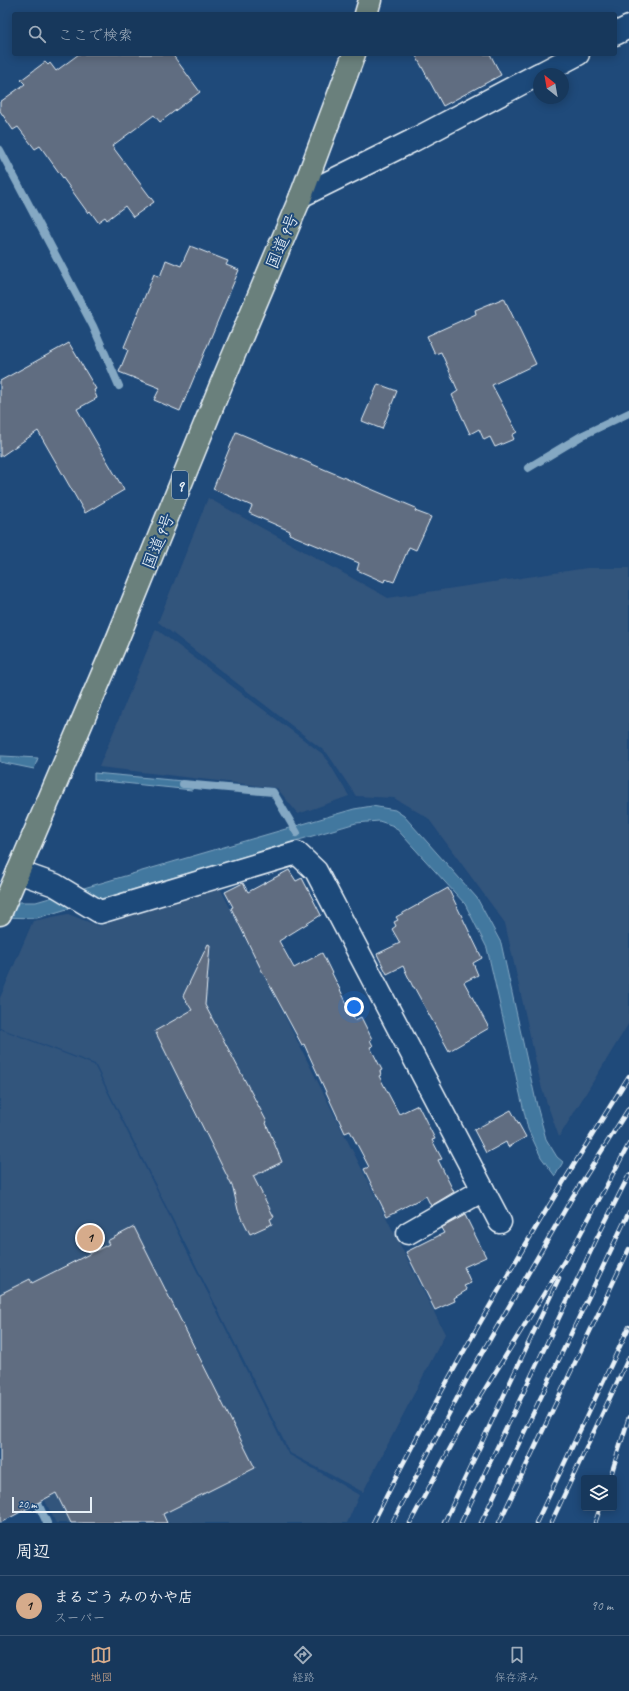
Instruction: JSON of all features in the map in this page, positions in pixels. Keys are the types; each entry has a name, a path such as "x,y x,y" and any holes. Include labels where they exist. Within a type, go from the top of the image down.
{"highway":[{"path":"367,12 370,0"},
{"name":"国道9号","path":"2,902 18,872 117,640 221,385 301,196 353,56"}],"street":[{"path":"617,33 629,27"},
{"path":"551,68 574,56"},
{"path":"301,196 412,141 533,77"},
{"path":"18,872 55,885 100,912 297,853 316,871 500,1222"},
{"path":"408,1233 484,1190"}],"shaded area":[{"path":"208,498 388,598 587,568 629,568 629,1023 559,1137 542,1089 505,923 428,818 394,798 356,796 327,753 158,622"},
{"path":"156,629 324,755 349,796 298,814 277,788 99,767"},
{"path":"0,756 38,758 34,769 0,762"},
{"path":"94,773 194,782 192,790 94,780"},
{"path":"372,806 395,810 404,816 477,898 501,943 537,1106 546,1139 557,1157 563,1162 555,1176 541,1157 528,1129 487,948 465,904 394,826 379,821 356,823 37,918 0,917 0,902 36,902 354,809"},
{"path":"219,886 445,1334 363,1492 290,1453 95,1064 0,1028 0,998 33,921 68,914 99,926"},
{"path":"0,1029 94,1065 288,1454 359,1495 347,1523 56,1523 0,1410"}],"building":[{"path":"76,56 173,56 200,92 160,122 154,115 112,146 154,202 133,217 125,206 107,220 105,217 98,222 90,211 88,213 40,146 35,149 18,127 13,130 0,111 0,102 25,84 21,80 45,62 48,65 50,63 56,71"},
{"path":"416,56 491,56 501,75 443,106"},
{"path":"190,246 228,261 226,265 239,270 180,411 154,400 160,388 119,372 128,350 124,347 154,274 160,277 166,260 181,266"},
{"path":"504,298 536,364 492,385 517,432 512,435 514,439 495,447 490,437 484,440 479,429 470,434 452,395 458,391 441,352 435,354 427,336 476,314 475,310"},
{"path":"69,343 96,389 94,390 97,398 77,409 124,490 85,513 38,431 0,457 0,381"},
{"path":"378,384 397,391 382,429 362,421"},
{"path":"236,432 416,508 415,511 431,517 416,550 409,547 394,582 385,579 384,582 357,570 359,563 289,534 290,531 249,513 252,506 213,489"},
{"path":"289,870 296,881 302,878 321,915 279,941 294,968 322,953 355,1020 361,1017 372,1039 370,1040 373,1046 370,1047 382,1070 380,1071 381,1075 379,1076 399,1114 418,1105 435,1139 432,1140 442,1159 438,1160 454,1192 431,1206 426,1196 387,1216 364,1169 369,1167 350,1131 345,1133 304,1044 302,1045 262,971 231,908 233,907 225,892 243,883 248,892"},
{"path":"448,888 482,958 473,963 478,975 464,982 489,1028 449,1051 413,987 403,966 387,974 377,954 400,943 392,929 396,926 394,922 398,920 396,917"},
{"path":"208,944 210,945 205,1005 267,1122 266,1123 282,1162 253,1176 274,1217 270,1219 272,1224 250,1234 238,1210 233,1188 155,1031 192,1010 183,996"},
{"path":"511,1110 526,1137 508,1147 506,1142 486,1153 474,1130"},
{"path":"465,1215 486,1257 464,1267 471,1283 464,1286 467,1290 454,1298 455,1301 435,1310 406,1252 444,1233 441,1228"},
{"path":"134,1227 255,1468 163,1514 167,1523 71,1523 56,1493 0,1523 0,1294 30,1279 32,1283 109,1244 107,1241"}],"waterway":[{"path":"0,150 93,326 119,386"},
{"path":"528,468 583,435 629,413"},
{"path":"183,784 273,792 297,833"},
{"path":"33,1493 47,1523"}],"railway":[{"path":"373,1523 432,1409 495,1296 561,1185 629,1076"},
{"path":"392,1523 468,1377 573,1196 629,1108"},
{"path":"410,1523 462,1426 576,1242 629,1144"},
{"path":"461,1523 597,1238 629,1175"},
{"path":"481,1523 629,1212"},
{"path":"499,1523 629,1249"},
{"path":"444,1523 559,1278"},
{"path":"536,1523 629,1327"},
{"path":"551,1523 629,1357"},
{"path":"611,1475 629,1417"},
{"path":"595,1523 599,1511"}],"place":[{"name":"まるごう みのかや店","path":"90,1238"}]}
